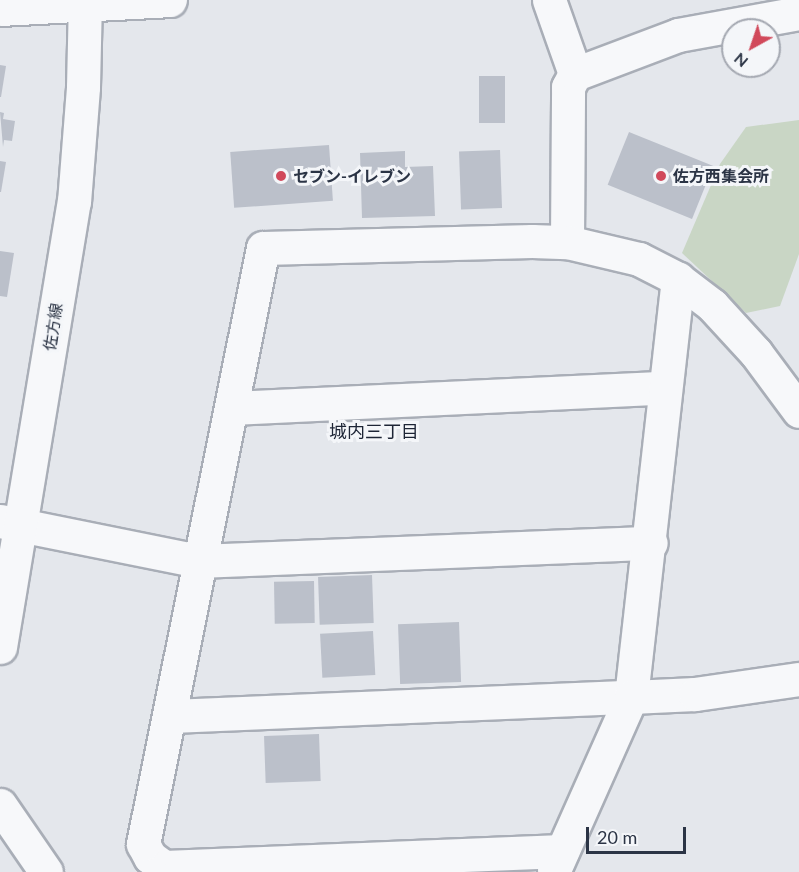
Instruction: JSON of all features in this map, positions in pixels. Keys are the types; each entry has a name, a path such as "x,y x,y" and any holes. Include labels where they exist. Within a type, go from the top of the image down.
{"street":[{"path":"0,9 85,2 170,0"},
{"path":"549,0 575,74"},
{"name":"佐方線","path":"0,647 10,523 74,202 84,87 85,2"},
{"path":"567,242 568,87 575,74 678,35 799,13"},
{"path":"678,279 664,388 651,543 631,698 558,861 164,867 141,864 198,561 232,408 263,248 567,242 639,259 678,279 712,304 756,353 799,411"},
{"path":"232,408 664,388"},
{"path":"10,523 198,561 651,543"},
{"path":"170,716 631,698 695,694 799,679"},
{"path":"0,806 46,872"}],"green space":[{"path":"799,120 799,254 780,306 746,313 682,253 720,164 746,127"}],"building":[{"path":"0,65 6,66 1,97 0,97"},
{"path":"479,76 505,76 505,123 479,123"},
{"path":"0,112 4,113 3,119 15,121 12,141 4,140 3,147"},
{"name":"佐方西集会所","path":"629,132 713,166 692,219 608,185"},
{"name":"セブン-イレブン","path":"329,145 333,201 234,208 230,152"},
{"path":"500,150 502,208 461,209 459,151"},
{"path":"405,151 405,167 433,166 435,216 362,218 360,153"},
{"path":"0,161 6,162 1,192 0,192"},
{"path":"0,251 14,253 7,297 0,296"},
{"path":"372,575 374,623 320,625 318,577"},
{"path":"314,581 315,623 275,624 274,582"},
{"path":"459,622 461,682 400,684 398,624"},
{"path":"373,631 375,675 322,678 320,634"},
{"path":"319,734 321,781 266,783 264,736"}],"place":[{"name":"セブン-イレブン","path":"281,176"},
{"name":"佐方西集会所","path":"661,176"}],"district":[{"name":"城内三丁目","path":"374,431"}]}
